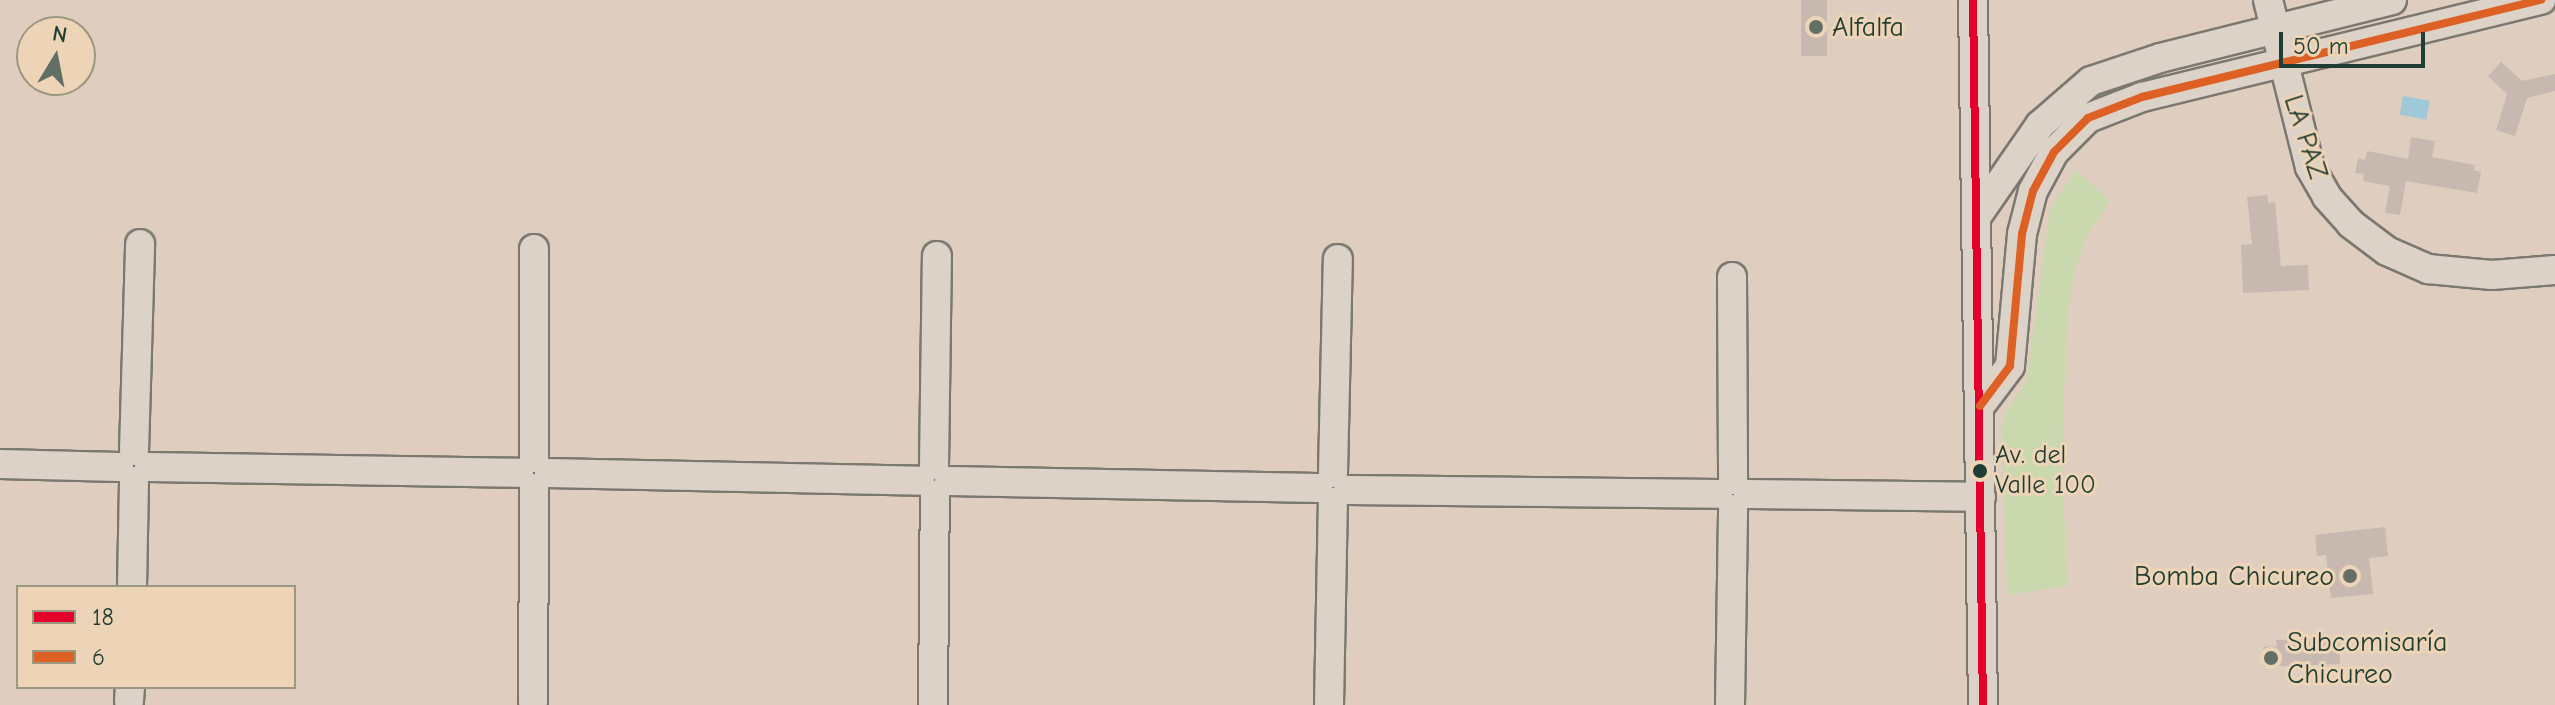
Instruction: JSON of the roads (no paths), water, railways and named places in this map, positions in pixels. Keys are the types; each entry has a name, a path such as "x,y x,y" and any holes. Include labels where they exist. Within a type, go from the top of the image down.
{"street":[{"path":"1973,0 1983,705"},
{"name":"LA PAZ","path":"2268,0 2314,175 2337,210 2368,238 2406,261 2447,273 2492,275 2555,270"},
{"path":"1977,216 2030,137 2060,105 2091,81 2160,58 2392,0"},
{"path":"1980,406 2010,366 2024,223 2038,178 2063,141 2088,118 2125,102 2541,0"},
{"path":"132,585 140,244"},
{"path":"533,702 534,249"},
{"path":"933,705 937,256"},
{"path":"1329,705 1338,259"},
{"path":"1730,705 1732,277"},
{"path":"0,464 1981,497"}],"water":[{"path":"2403,96 2430,101 2426,119 2400,115"}],"place":[{"name":"Alfalfa","path":"1816,27"},
{"name":"Av. del Valle 100","path":"1980,471"},
{"name":"Bomba Chicureo","path":"2350,576"},
{"name":"Subcomisaría Chicureo","path":"2271,658"}]}
